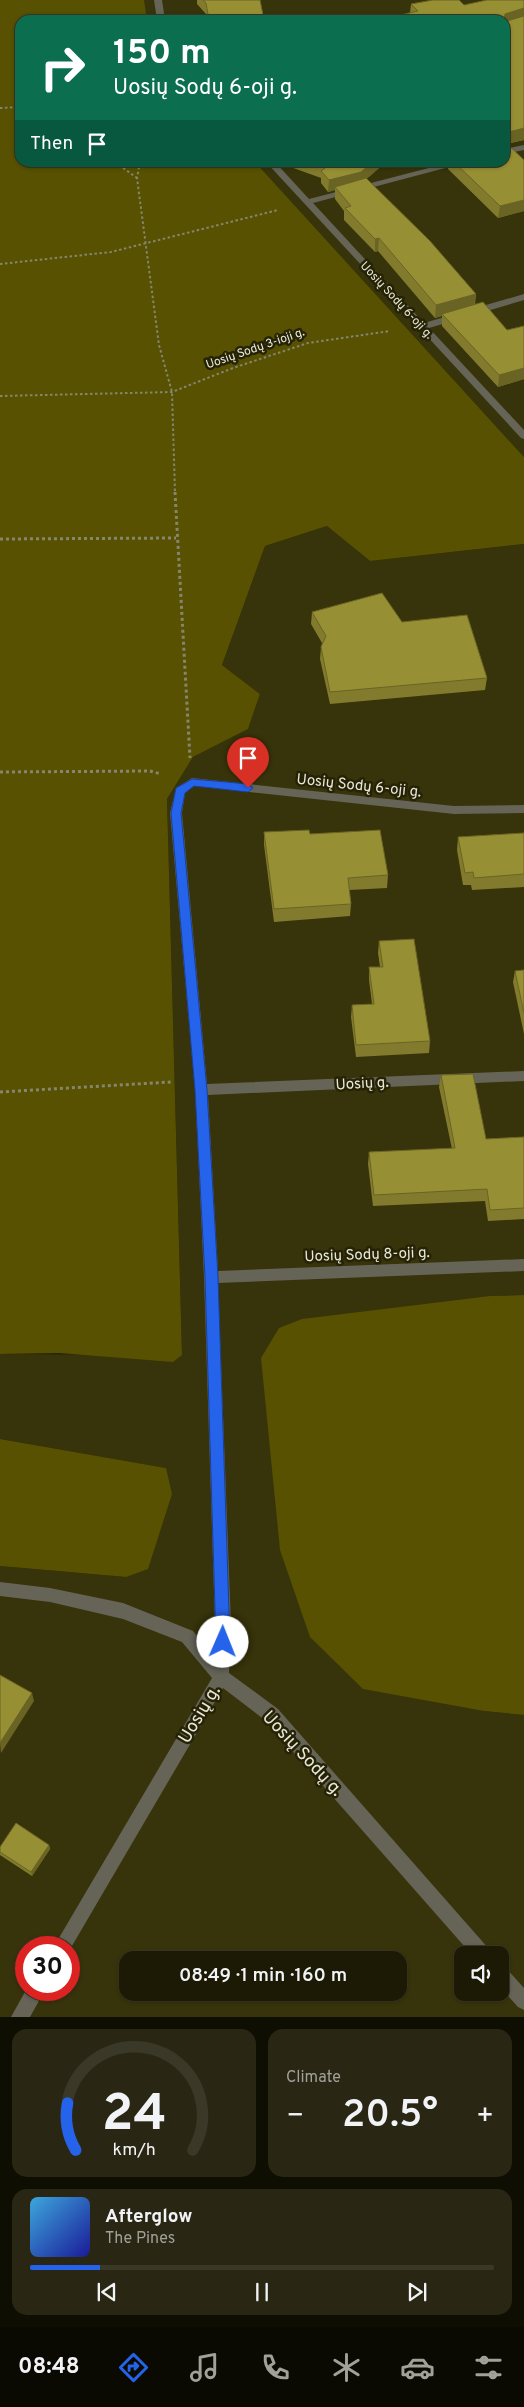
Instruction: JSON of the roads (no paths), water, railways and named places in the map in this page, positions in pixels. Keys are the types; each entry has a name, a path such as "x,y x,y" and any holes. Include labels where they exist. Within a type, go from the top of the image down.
{"street":[{"path":"158,0 160,15"},
{"path":"510,151 524,147"},
{"name":"Uosių Sodų 6-oji g.","path":"275,167 524,436"},
{"path":"307,202 444,167"},
{"path":"421,327 524,297"},
{"name":"Uosių Sodų 6-oji g.","path":"192,782 454,810 524,810"},
{"name":"Uosių g.","path":"68,1936 221,1678 223,1625 212,1277 200,1085 176,813 180,791 192,782"},
{"name":"Uosių g.","path":"200,1085 524,1076"},
{"name":"Uosių Sodų 8-oji g.","path":"212,1277 524,1265"},
{"name":"Uosių Sodų g.","path":"0,1589 50,1595 123,1611 187,1636 221,1678 272,1715 475,1946"},
{"path":"509,1984 524,2001"},
{"path":"20,2017 29,2001"}]}
